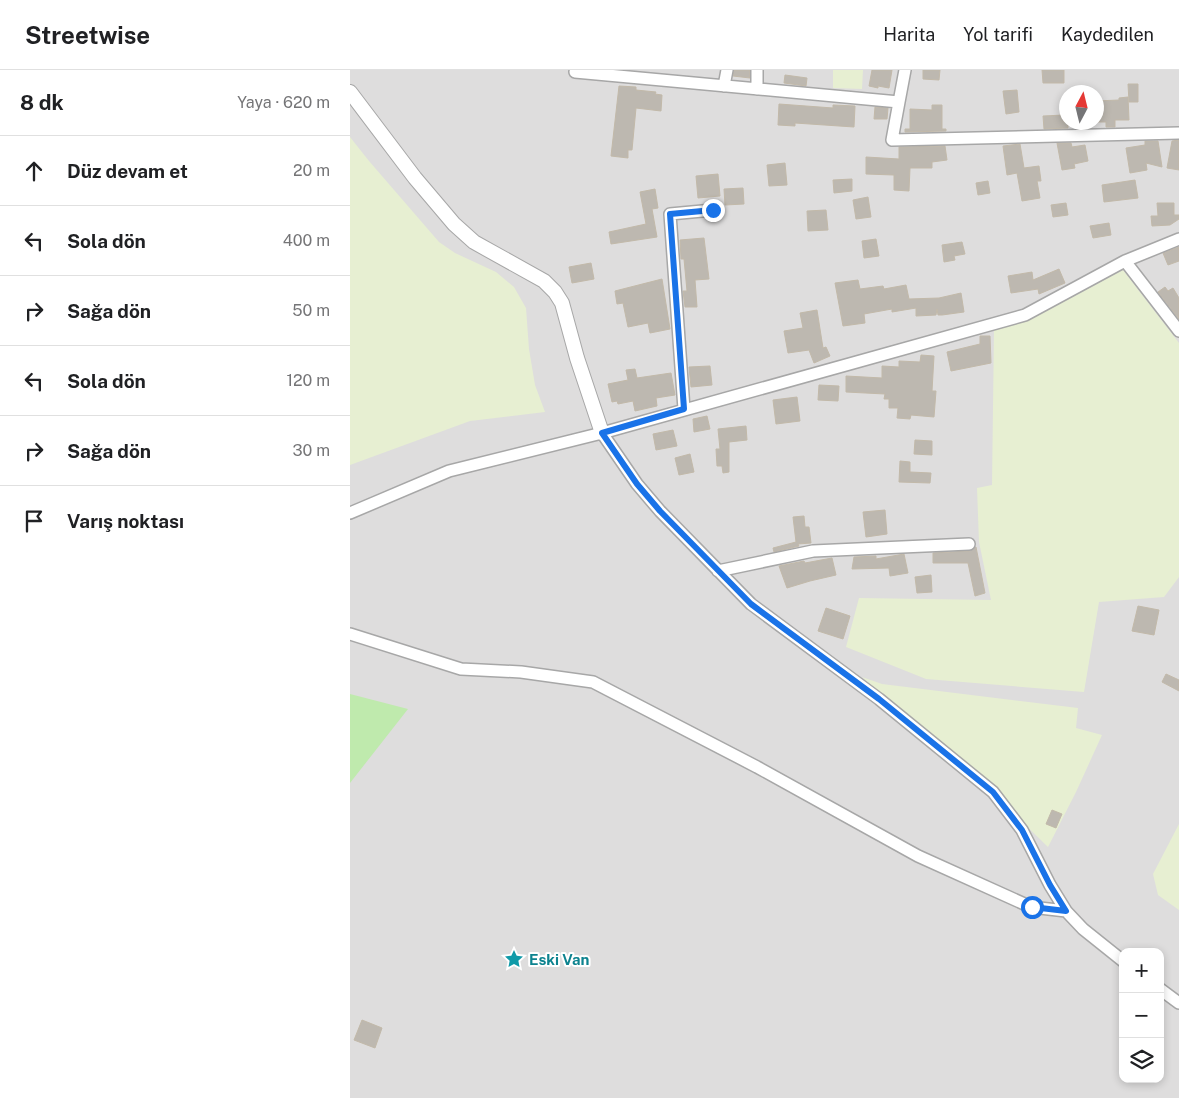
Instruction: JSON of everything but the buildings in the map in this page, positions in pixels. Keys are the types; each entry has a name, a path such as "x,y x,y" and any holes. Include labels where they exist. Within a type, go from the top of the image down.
{"street":[{"path":"724,86 727,70"},
{"path":"757,89 758,70"},
{"path":"905,70 892,140 1179,133"},
{"path":"575,72 899,102"},
{"path":"350,92 415,178 454,224 474,242 544,280 555,292 562,303 577,358 602,433 637,484 660,511 751,604 879,699 993,792 1022,830 1050,885 1066,911 1083,930 1119,958"},
{"path":"684,409 670,214 713,210"},
{"path":"350,513 449,471 602,433 1024,315 1125,261 1179,238"},
{"path":"1125,261 1179,331"},
{"path":"718,571 813,551 969,544"},
{"path":"350,634 460,669 521,672 593,682 757,767 918,856 1032,907 1066,911"},
{"path":"1164,992 1179,1003"}],"shaded area":[{"path":"350,70 1179,70 1179,1098 350,1098"}],"green space":[{"path":"833,70 863,70 862,89 833,88"},
{"path":"350,137 439,242 455,253 496,272 514,287 526,308 529,349 535,385 545,412 470,421 350,465"},
{"path":"1123,270 1179,343 1179,577 1164,597 1099,602 1084,692 926,679 846,647 859,598 991,600 979,542 977,488 992,485 994,330 1027,321"},
{"path":"862,677 882,684 1078,708 1076,728 1102,735 1048,847 970,771"},
{"path":"350,694 408,709 350,783"},
{"path":"1179,824 1179,910 1158,895 1153,874"}],"place":[{"name":"Eski Van","path":"514,959"}],"route":[{"path":"713,210 670,214 684,409 602,433 637,484 660,511 751,604 879,699 933,745 993,792 1022,830 1050,885 1066,911 1032,907"}]}
